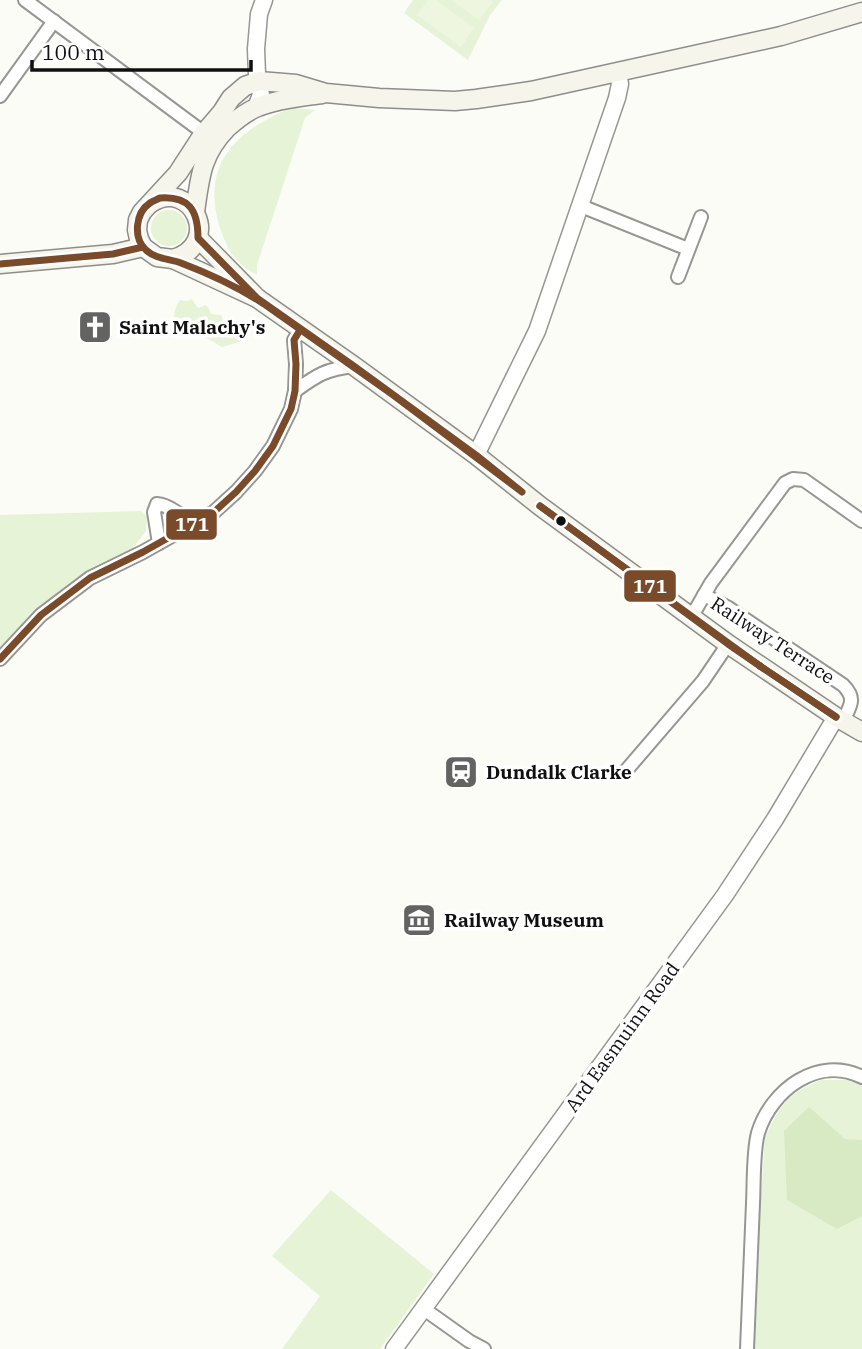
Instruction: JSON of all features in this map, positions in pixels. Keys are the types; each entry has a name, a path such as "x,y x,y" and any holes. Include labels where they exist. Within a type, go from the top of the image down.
{"main road":[{"path":"257,298 173,259 156,257 144,247 137,230 142,212 178,173 231,98 245,86 259,81 296,84 326,93 455,101 531,91 618,72 781,36 862,12"},
{"path":"195,212 199,181 210,148 236,120 256,107 326,93"},
{"path":"148,205 164,197 173,197 190,205 199,220 198,238 188,252 173,259"},
{"path":"198,238 257,298 300,330 354,366 728,644 862,732"},
{"path":"0,264 113,254 144,247"}],"street":[{"path":"25,0 204,133"},
{"path":"256,107 261,95 256,49 259,14 264,0"},
{"path":"0,96 54,21"},
{"path":"475,455 537,331 617,98 620,84 618,72"},
{"path":"581,206 688,249"},
{"path":"678,277 701,217"},
{"path":"0,659 41,615 90,578 214,512 236,492 278,438 291,409 295,391 294,340 300,330"},
{"path":"295,391 321,373 354,366"},
{"path":"690,615 785,483 793,479 804,480 862,521"},
{"path":"159,543 154,512 157,504 162,503 185,519 205,516"},
{"name":"Railway Terrace","path":"704,595 727,607 843,685 850,692 852,703 839,719"},
{"path":"624,773 703,681 728,644"},
{"name":"Ard Easmuinn Road","path":"394,1349 725,895 839,719"},
{"path":"747,1349 754,1167 758,1134 768,1110 787,1088 807,1074 831,1069 853,1072 862,1077"},
{"path":"424,1309 484,1349"}],"green space":[{"path":"413,0 502,0 490,15 468,60 404,13"},
{"path":"428,0 436,0 474,28 461,47 417,15"},
{"path":"451,0 490,0 493,2 479,20"},
{"path":"296,108 315,110 305,118 257,265 257,274 238,261 224,239 215,209 216,179 227,154 247,132 273,116"},
{"path":"169,210 182,215 187,228 182,241 169,246 156,241 151,228 156,215"},
{"path":"192,299 199,308 205,305 211,314 221,315 224,323 239,329 244,337 242,341 222,347 200,334 174,329 174,314 178,303 180,300"},
{"path":"141,511 147,516 146,531 133,548 78,579 26,621 0,647 0,515"},
{"path":"821,1080 848,1080 862,1085 862,1349 750,1349 765,1138 786,1102 799,1091"},
{"path":"809,1107 845,1139 862,1140 862,1216 837,1229 787,1200 784,1131"},
{"path":"331,1190 434,1274 380,1349 282,1349 320,1296 272,1256"}],"transit line":[{"name":"171","path":"160,198 178,199 190,207 196,220 198,238 257,298 354,366 476,455 522,492 393,395 264,304 213,276 158,257 146,250 139,239 139,219 145,207 160,198"},
{"name":"171","path":"0,264 113,254 143,247"},
{"name":"171","path":"0,659 41,615 90,578 214,512 236,492 273,446 291,409 295,391 294,340 300,330"},
{"name":"171","path":"540,506 760,666"},
{"name":"171","path":"540,506 760,666"},
{"name":"171","path":"760,666 836,717"},
{"name":"171","path":"760,666 836,717"}],"place":[{"name":"Saint Malachy's","path":"95,327"},
{"name":"Dundalk Clarke","path":"461,772"},
{"name":"Railway Museum","path":"419,920"}]}
